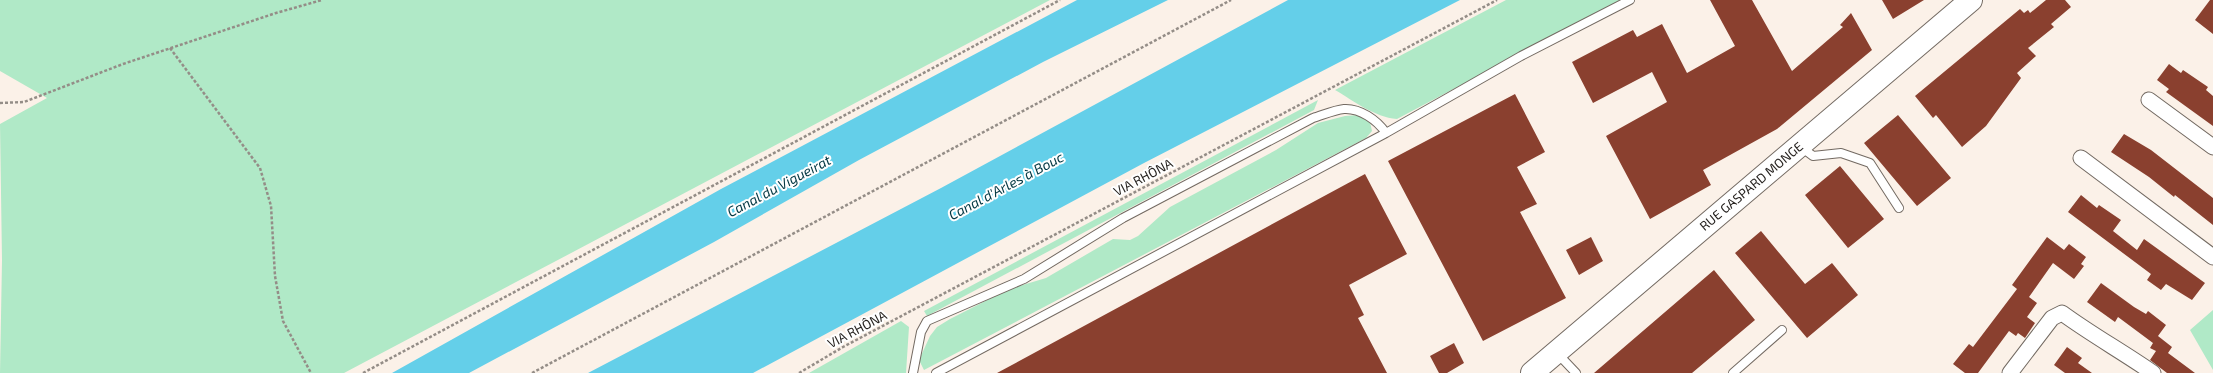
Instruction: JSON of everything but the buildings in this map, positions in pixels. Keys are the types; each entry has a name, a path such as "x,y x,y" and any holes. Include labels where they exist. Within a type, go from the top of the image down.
{"street":[{"name":"RUE GASPARD MONGE","path":"1532,373 1798,145 1971,0"},
{"path":"2148,100 2213,147"},
{"path":"2081,158 2213,257"},
{"path":"2010,373 2052,318 2062,313 2102,342 2113,345 2153,373"}],"lane":[{"path":"936,373 1386,133 1521,56 1630,0"},
{"path":"913,373 921,332 927,321 1024,279 1123,218 1313,118 1344,109 1367,115 1379,123 1386,133"},
{"path":"1798,145 1813,156 1841,153 1870,163 1899,208"},
{"path":"1733,373 1782,330"},
{"path":"1556,352 1576,373"}],"path":[{"path":"0,103 24,102 170,48 276,13 322,0"},
{"path":"363,373 1060,0"},
{"path":"532,373 1231,0"},
{"name":"VIA RHÔNA","path":"799,373 843,348 1497,0"},
{"path":"170,48 260,168 271,206 275,276 283,321 311,373"}],"green space":[{"path":"0,0 1050,0 344,373 0,373 2,260 0,124 47,98 0,71"},
{"path":"1506,0 1621,0 1397,119 1372,112 1335,90"},
{"path":"1318,100 1314,110 927,316 924,311"},
{"path":"1359,115 1370,122 1372,131 1366,138 924,370 919,360 930,336 937,327 950,319 1009,289 1046,278 1113,239 1130,240 1138,236 1170,207 1276,150 1318,123 1345,116"},
{"path":"2213,310 2213,370 2190,330"},
{"path":"901,321 909,327 906,373 809,373"}],"water":[{"name":"Canal du Vigueirat","path":"1077,0 1168,0 1043,62 859,160 714,242 469,373 392,373 721,189"},
{"name":"Canal d'Arles à Bouc","path":"1288,0 1460,0 1144,163 753,373 588,373 941,188"}]}
